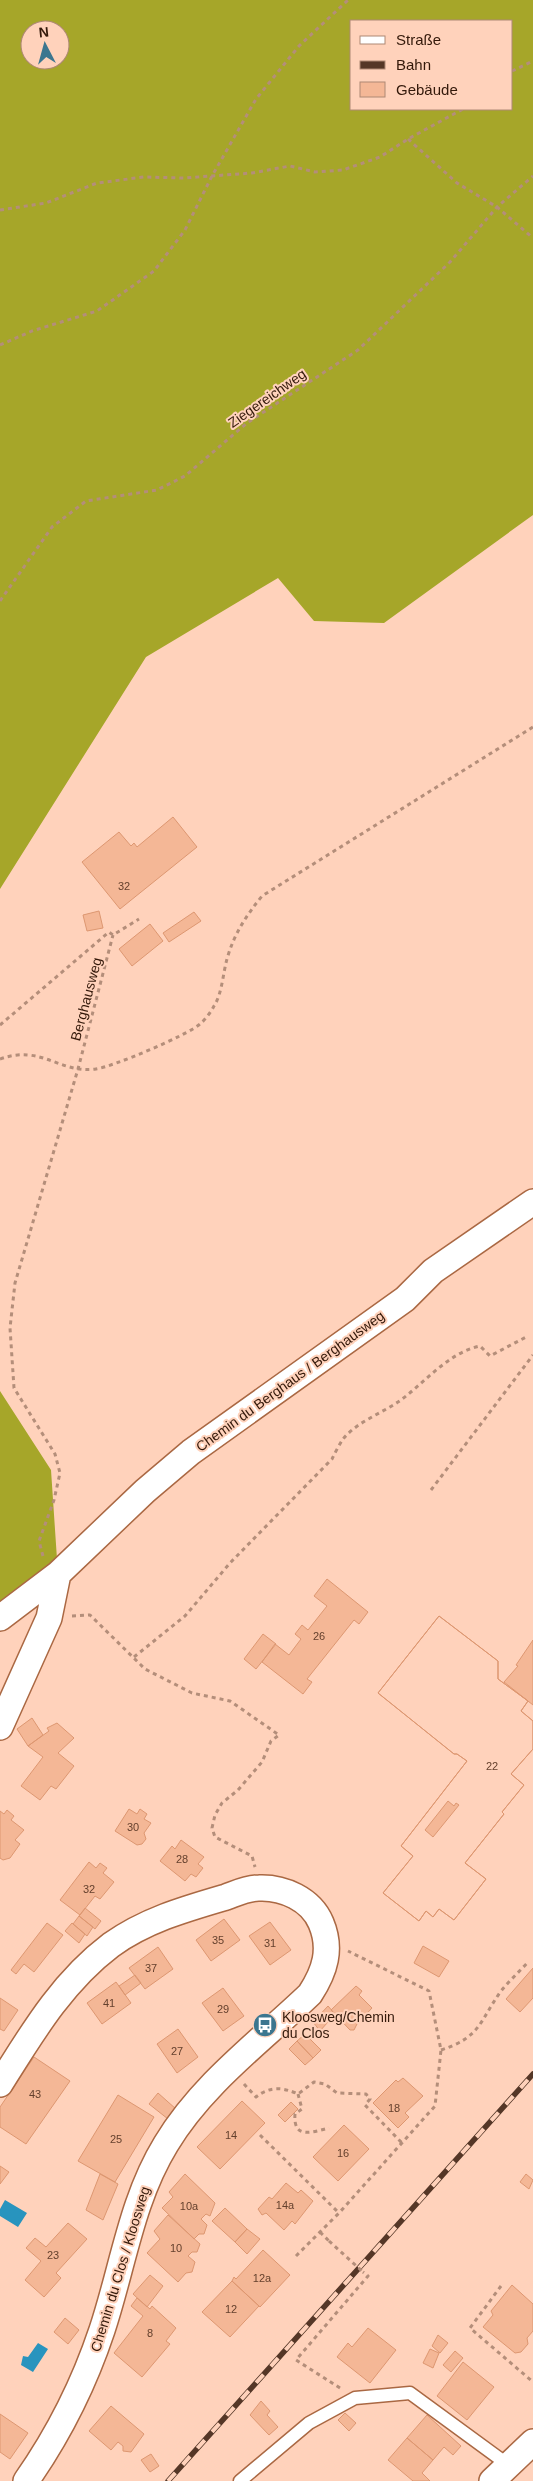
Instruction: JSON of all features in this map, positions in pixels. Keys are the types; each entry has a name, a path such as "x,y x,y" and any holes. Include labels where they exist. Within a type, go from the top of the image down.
{"street":[{"name":"Chemin du Berghaus / Berghausweg","path":"0,1618 58,1574 145,1491 191,1452 405,1299 433,1271 533,1202"},
{"path":"0,1727 49,1618 58,1574"},
{"name":"Chemin du Clos / Kloosweg","path":"0,2084 48,2008 78,1973 111,1945 144,1924 173,1911 256,1888 290,1893 305,1902 320,1920 327,1938 328,1949 320,1979 310,1994 204,2093 166,2143 151,2172 124,2248 103,2329 83,2382 62,2426 26,2481"},
{"path":"500,2472 533,2442"}],"lane":[{"path":"240,2481 308,2423 355,2398 413,2394 500,2472"}],"path":[{"path":"0,345 32,331 97,311 154,271 185,230 212,176 256,99 299,46 348,0"},
{"path":"513,71 533,61"},
{"path":"0,210 46,203 97,183 144,177 212,176 252,173 290,166 315,172 343,170 380,157 408,138 461,110"},
{"path":"408,138 457,183 497,208 533,238"},
{"name":"Ziegereichweg","path":"0,601 52,527 86,501 157,490 184,476 247,423 358,350 450,262 497,208 533,176"},
{"path":"0,1059 16,1053 34,1055 78,1069 96,1069 119,1064 199,1025 215,1005 228,957 240,925 262,896 533,727"},
{"path":"0,1025 108,932 113,935 139,919"},
{"name":"Berghausweg","path":"78,1069 113,935"},
{"path":"58,1574 42,1555 40,1541 54,1500 60,1473 55,1454 14,1388 10,1328 15,1283 78,1069"},
{"path":"134,1657 185,1616 230,1563 332,1459 344,1439 351,1432 366,1420 398,1402 431,1373 470,1348 480,1346 490,1356 528,1336"},
{"path":"430,1490 533,1355"},
{"path":"90,1615 145,1669 192,1693 230,1701 279,1735 271,1741 262,1762 238,1790 222,1803 215,1815 212,1828 215,1837 252,1856 256,1870 256,1888"},
{"path":"296,2256 339,2213 436,2106 441,2050 428,1991 349,1951"},
{"path":"441,2050 461,2042 480,2027 501,1992 528,1962"},
{"path":"229,2070 256,2097 266,2090 280,2088 298,2094"},
{"path":"298,2094 314,2082 325,2084 337,2093 369,2096 370,2099 365,2105 403,2144"},
{"path":"298,2094 302,2109 295,2114 294,2123 297,2128 302,2133 329,2128"},
{"path":"260,2135 339,2213"},
{"path":"320,2232 368,2276 295,2361 355,2398"},
{"path":"501,2286 470,2328 533,2382"}],"shaded area":[{"path":"0,0 533,0 533,515 384,623 314,621 278,578 146,657 0,889"},
{"path":"0,1391 51,1470 58,1574 0,1618"}],"water":[{"path":"5,2200 27,2213 18,2227 0,2216 0,2209"},
{"path":"38,2343 48,2349 33,2372 21,2365 23,2356 28,2357"}],"building":[{"path":"173,817 197,847 120,909 82,862 119,832 131,846 134,843 137,847"},
{"path":"99,911 103,928 87,931 83,915"},
{"path":"194,912 201,921 169,942 163,933"},
{"path":"150,924 163,941 132,966 119,949"},
{"path":"327,1579 368,1612 359,1624 354,1620 307,1679 312,1682 303,1694 262,1662 275,1644 289,1655 301,1639 295,1634 302,1625 308,1630 327,1606 314,1596"},
{"path":"439,1616 498,1661 498,1679 528,1701 521,1711 533,1721 533,1749 511,1774 524,1785 502,1812 504,1814 465,1863 486,1879 454,1920 439,1909 433,1917 426,1911 419,1921 383,1893 413,1856 401,1846 467,1761 454,1754 378,1693","holes":["448,1801 454,1806 456,1803 459,1805 433,1837 425,1830"]},
{"path":"439,1616 498,1661 498,1679 528,1701 521,1711 533,1721 533,1749 511,1774 524,1785 502,1812 504,1814 465,1863 486,1879 454,1920 439,1909 433,1917 426,1911 419,1921 383,1893 413,1856 401,1846 467,1761 454,1754 378,1693"},
{"path":"263,1634 276,1644 256,1669 244,1659"},
{"path":"533,1640 533,1705 504,1682 518,1666 516,1665"},
{"path":"32,1718 43,1735 28,1746 17,1729"},
{"path":"57,1723 74,1738 58,1753 74,1766 56,1789 51,1786 40,1800 21,1786 43,1757 28,1746 49,1731 47,1728"},
{"path":"129,1809 137,1814 140,1809 147,1814 144,1819 151,1823 144,1833 146,1839 142,1844 137,1845 115,1831"},
{"path":"7,1810 14,1816 11,1820 24,1830 15,1840 20,1844 10,1858 3,1860 0,1858 0,1811 4,1814"},
{"path":"181,1840 204,1857 198,1864 203,1868 196,1877 191,1874 185,1881 160,1861 172,1846 175,1849"},
{"path":"89,1862 96,1868 100,1863 107,1868 103,1873 114,1882 100,1899 95,1896 80,1915 60,1900"},
{"path":"85,1908 101,1921 95,1929 79,1916"},
{"path":"79,1916 93,1927 87,1936 73,1924"},
{"path":"224,1919 240,1940 211,1961 196,1940"},
{"path":"270,1922 291,1950 270,1965 249,1936"},
{"path":"47,1923 63,1935 34,1972 24,1964 16,1974 11,1970"},
{"path":"72,1923 85,1934 79,1943 65,1931"},
{"path":"423,1946 449,1961 439,1977 414,1963"},
{"path":"158,1947 173,1969 145,1989 129,1968"},
{"path":"533,1968 533,1998 520,2012 506,1999"},
{"path":"135,1975 141,1983 125,1995 119,1986"},
{"path":"116,1982 131,2003 102,2024 87,2003"},
{"path":"356,1986 362,1991 359,1995 372,2008 354,2030 350,2030 331,2010"},
{"path":"223,1988 244,2016 223,2031 202,2003"},
{"path":"0,1998 18,2010 4,2031 0,2029"},
{"path":"328,2006 335,2014 320,2031 313,2022"},
{"path":"178,2029 198,2057 177,2073 157,2044"},
{"path":"305,2034 321,2050 313,2058 297,2041"},
{"path":"297,2041 313,2058 305,2065 289,2049"},
{"path":"34,2057 70,2081 26,2144 0,2127 0,2107"},
{"path":"403,2078 423,2096 405,2113 409,2117 398,2128 373,2103 396,2080 398,2082"},
{"path":"158,2093 176,2109 168,2119 149,2104"},
{"path":"118,2095 154,2117 115,2182 78,2161"},
{"path":"242,2101 265,2123 220,2169 197,2147"},
{"path":"291,2102 298,2109 285,2122 278,2115"},
{"path":"344,2125 369,2149 338,2181 313,2157"},
{"path":"0,2166 9,2172 0,2184"},
{"path":"100,2174 118,2184 103,2220 86,2210"},
{"path":"185,2174 215,2203 210,2216 206,2214 201,2219 207,2225 204,2234 199,2234 194,2239 162,2208 173,2197 169,2192"},
{"path":"526,2174 533,2180 529,2189 520,2182"},
{"path":"286,2183 298,2193 301,2190 313,2201 295,2224 292,2221 284,2230 266,2213 262,2215 258,2209 269,2197 272,2199"},
{"path":"225,2208 247,2229 235,2242 212,2221"},
{"path":"168,2215 200,2244 197,2252 192,2252 188,2256 195,2262 192,2272 186,2273 178,2282 147,2253 160,2239 154,2231"},
{"path":"68,2223 87,2239 56,2273 61,2278 44,2297 25,2280 41,2261 26,2248 35,2238 46,2247"},
{"path":"247,2229 260,2239 247,2254 235,2242"},
{"path":"263,2250 290,2275 260,2307 232,2281"},
{"path":"150,2275 163,2286 147,2307 133,2294"},
{"path":"232,2281 259,2306 230,2337 202,2312"},
{"path":"512,2285 533,2304 533,2331 527,2338 528,2344 521,2352 515,2353 483,2327 493,2315 491,2311"},
{"path":"137,2298 150,2309 152,2306 176,2328 166,2341 170,2344 142,2377 114,2353 143,2316 131,2306"},
{"path":"65,2318 79,2330 68,2344 54,2332"},
{"path":"368,2328 396,2350 370,2383 337,2357 348,2343 352,2347"},
{"path":"438,2335 448,2343 440,2353 432,2346"},
{"path":"430,2349 439,2353 433,2368 423,2363"},
{"path":"455,2351 463,2358 451,2372 443,2365"},
{"path":"463,2362 494,2387 467,2420 437,2396"},
{"path":"261,2401 270,2411 267,2415 278,2427 269,2435 250,2415"},
{"path":"111,2406 144,2434 131,2452 123,2451 123,2446 118,2442 111,2450 89,2431"},
{"path":"345,2413 356,2423 349,2431 338,2420"},
{"path":"0,2414 28,2433 10,2459 0,2452"},
{"path":"427,2415 461,2446 453,2455 444,2447 433,2460 407,2438"},
{"path":"407,2438 433,2460 422,2473 430,2481 413,2481 388,2460"},
{"path":"151,2454 159,2466 150,2472 141,2460"}],"railway":[{"path":"168,2481 533,2074"}],"place":[{"name":"Kloosweg/Chemin du Clos","path":"265,2025"}]}
